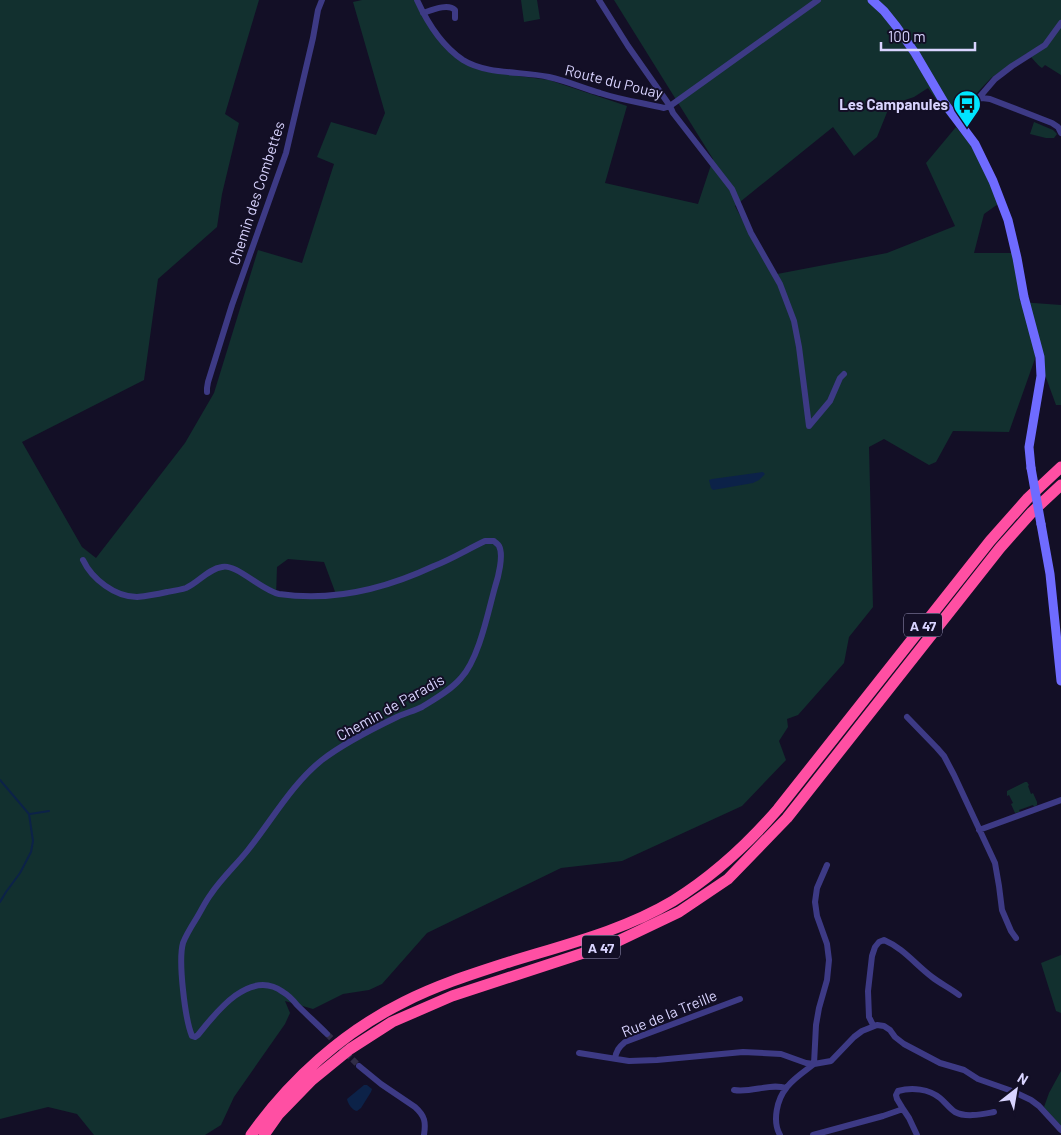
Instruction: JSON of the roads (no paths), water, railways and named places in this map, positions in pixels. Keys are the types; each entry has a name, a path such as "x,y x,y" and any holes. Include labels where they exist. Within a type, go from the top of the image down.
{"highway":[{"name":"A 47","path":"251,1135 270,1110 308,1070 343,1040 386,1012 449,982 575,942 635,920 672,901 717,870 743,847 772,816 990,541 1028,498 1061,467"},
{"name":"A 47","path":"264,1135 278,1115 312,1080 350,1049 392,1022 452,996 614,943 679,912 728,879 787,818 1000,548 1032,512 1061,485"}],"main road":[{"path":"872,0 896,26 915,53 940,96 975,144 993,181 1008,220 1024,296 1040,357 1040,382 1029,447 1050,574 1061,681"}],"street":[{"name":"Chemin des Combettes","path":"207,392 208,382 232,305 286,152 318,10 322,0"},
{"name":"Route du Pouay","path":"417,0 437,34 464,61 492,70 551,78 610,96 664,108 670,106 818,0"},
{"path":"599,0 673,113 732,189 752,233 780,284 794,321 800,347 809,426 830,401 840,378 844,374"},
{"path":"424,13 452,7 455,10 455,18"},
{"path":"958,122 979,99 982,93 1002,73 1048,43 1061,23"},
{"path":"979,99 990,100 1052,123 1058,127 1061,133"},
{"name":"Chemin de Paradis","path":"83,560 87,569 100,582 117,592 135,597 185,588 222,566 230,567 277,594 306,596 339,595 367,590 404,578 434,566 485,541 494,541 500,546 501,554 498,576 488,615 476,652 462,678 421,707 355,739 322,760 288,797 247,851 210,895 183,943 181,965 183,987 187,1021 192,1036 198,1036 225,1003 242,990 267,984 284,992 327,1034"},
{"path":"907,717 944,756 995,863 1002,910 1016,938"},
{"path":"980,830 1061,800"},
{"path":"780,1135 776,1120 779,1105 786,1088 814,1064 816,1025 828,980 829,960 827,944 817,916 815,902 817,888 827,865"},
{"path":"873,1025 869,1017 868,991 872,956 875,947 884,940 893,944 944,987 959,994"},
{"name":"Rue de la Treille","path":"615,1059 616,1052 625,1042 740,999"},
{"path":"578,1053 629,1061 743,1052 781,1054 814,1064 831,1061 854,1037 873,1025 884,1026 904,1044 940,1063 964,1070 978,1079 1031,1100 1061,1130"},
{"path":"359,1066 422,1113 425,1119 424,1135"},
{"path":"734,1090 743,1092 775,1086 786,1088"},
{"path":"917,1135 897,1099 898,1091 921,1090 931,1092 956,1112 965,1115 981,1115 994,1112"},
{"path":"813,1135 903,1109"}],"water":[{"path":"763,472 765,474 753,483 713,490 709,480 712,479"},
{"path":"364,1085 372,1089 361,1108 357,1111 350,1106 347,1099"}],"waterway":[{"path":"0,780 29,814 33,841 31,852 20,873 0,902"},
{"path":"30,814 49,811"}],"tunnel":[{"path":"327,1034 359,1066"}],"place":[{"name":"Les Campanules","path":"967,128"}]}
